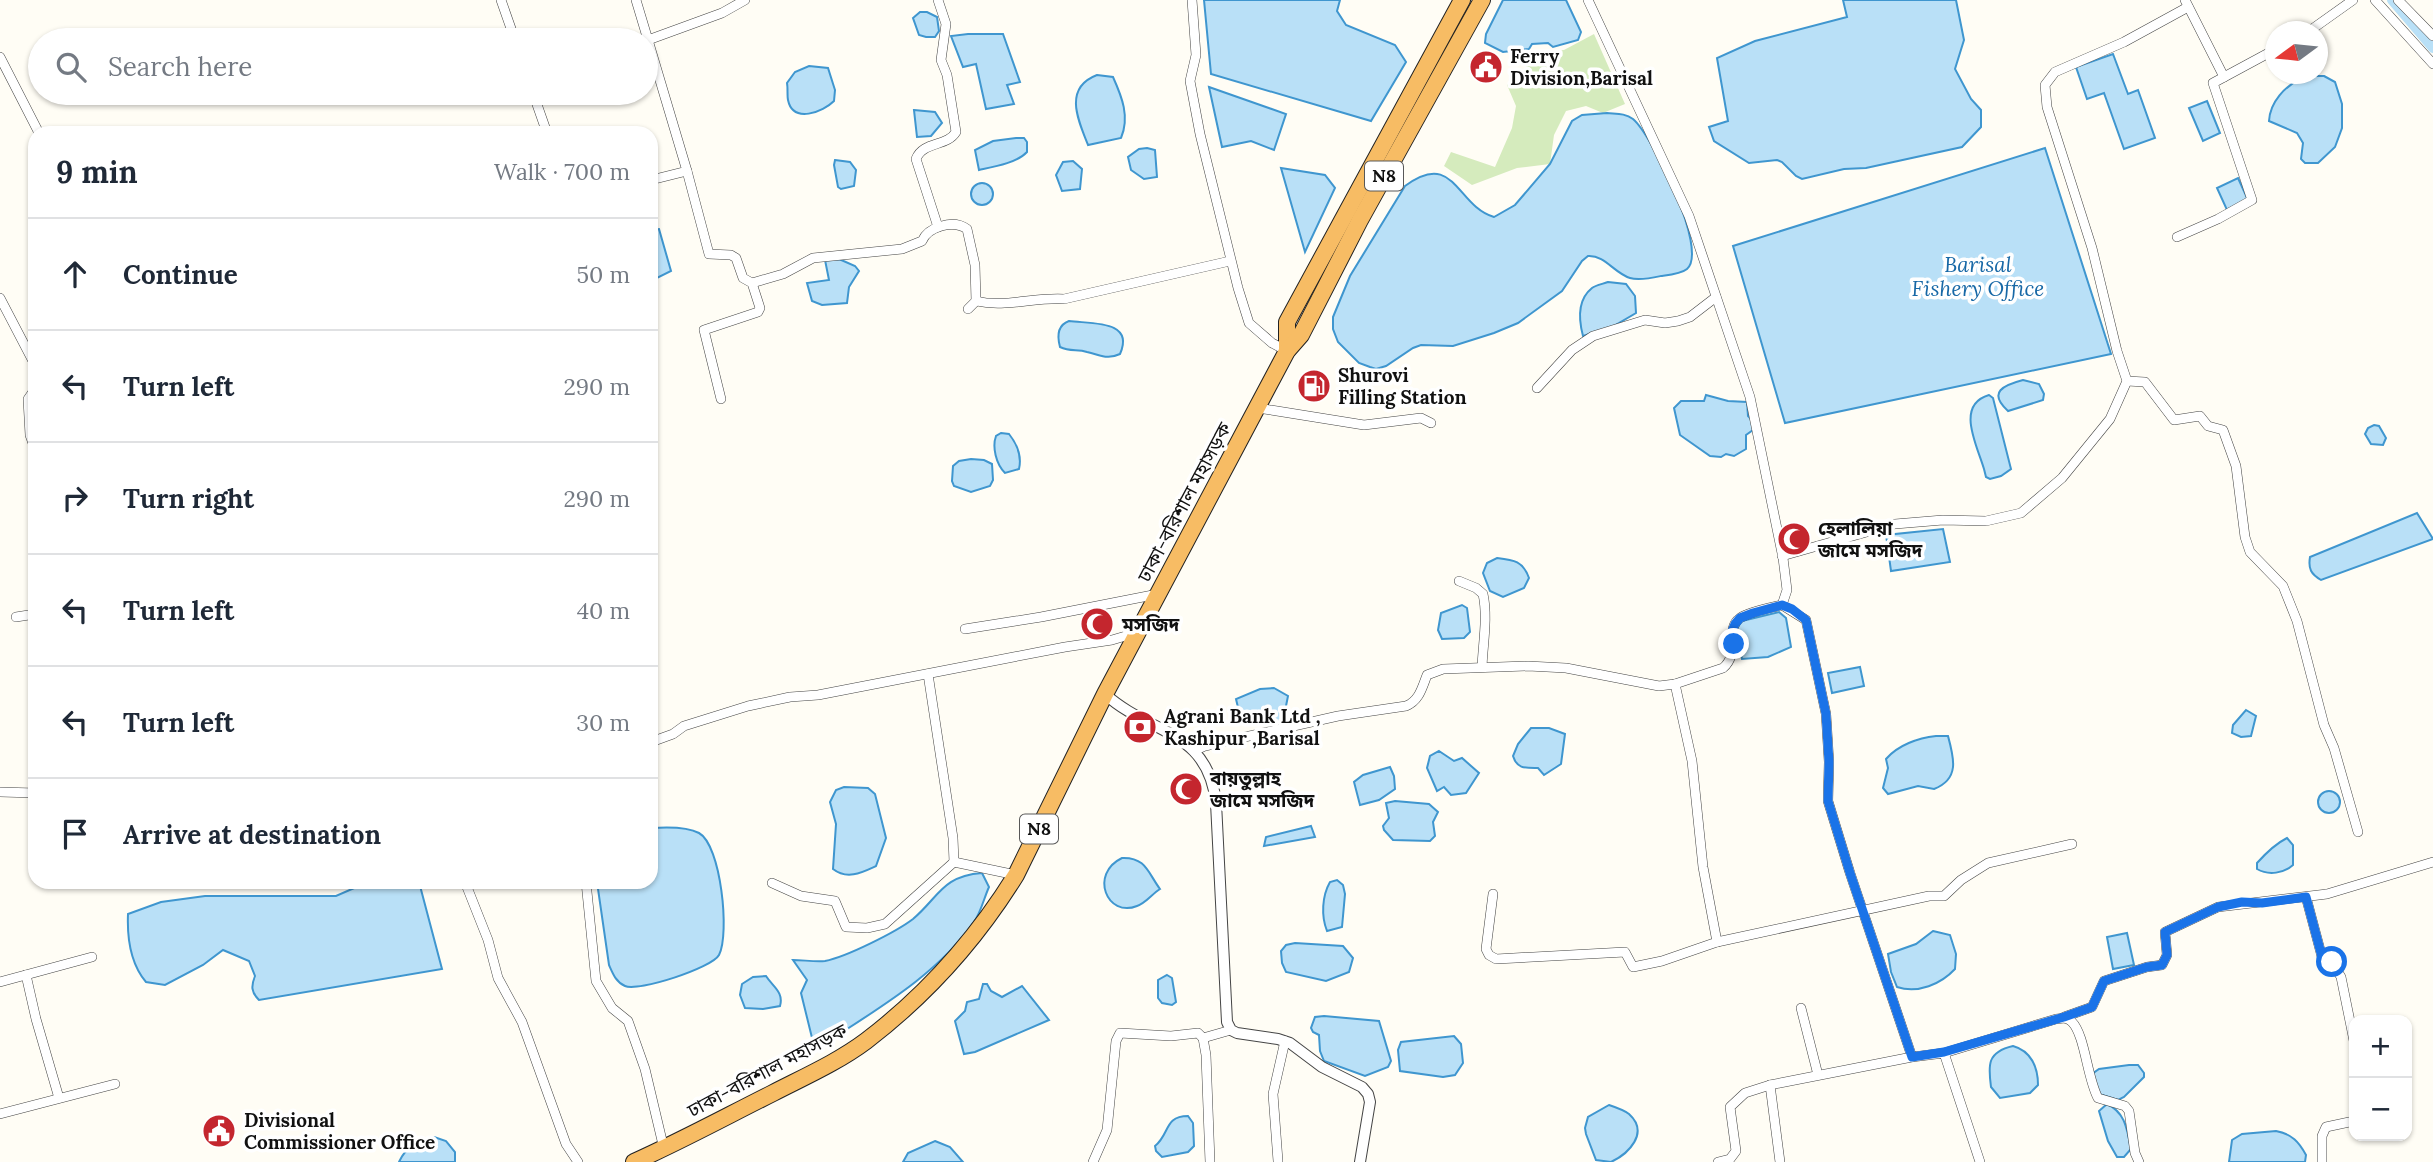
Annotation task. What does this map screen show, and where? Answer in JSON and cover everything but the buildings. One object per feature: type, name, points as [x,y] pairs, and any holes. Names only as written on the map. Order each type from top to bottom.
[{"type":"highway","name":"ঢাকা-বরিশাল মহাসড়ক","points":[[1287,351],[1287,322],[1462,0]]},
{"type":"highway","name":"ঢাকা-বরিশাল মহাসড়ক","points":[[634,1162],[830,1064],[865,1042],[917,999],[1002,898],[1016,875],[1105,694],[1287,351],[1301,335],[1360,220],[1482,0]]},
{"type":"street","points":[[501,0],[511,28]]},
{"type":"street","points":[[636,0],[644,28]]},
{"type":"street","points":[[658,37],[690,26],[745,0]]},
{"type":"street","points":[[938,0],[946,24],[942,60],[956,132],[951,138],[923,148],[916,159],[938,227]]},
{"type":"street","points":[[1192,0],[1196,55],[1190,81],[1230,261],[1249,323],[1272,343],[1287,351]]},
{"type":"street","points":[[1588,0],[1689,216],[1750,397],[1782,556],[1787,590],[1782,605]]},
{"type":"street","points":[[2323,21],[2353,0]]},
{"type":"street","points":[[2375,0],[2433,64]]},
{"type":"street","points":[[2398,0],[2433,36]]},
{"type":"street","points":[[1782,556],[1895,524],[1943,520],[1986,521],[2021,513],[2062,478],[2110,419],[2127,381],[2092,248],[2047,107],[2045,85],[2055,72],[2124,42],[2186,3],[2224,77]]},
{"type":"street","points":[[2177,237],[2252,200],[2213,83],[2265,55]]},
{"type":"street","points":[[0,57],[35,126]]},
{"type":"street","points":[[658,74],[709,255],[733,256],[743,278],[752,283],[760,308],[758,312],[704,330],[721,400]]},
{"type":"street","points":[[537,105],[545,126]]},
{"type":"street","points":[[658,178],[687,171]]},
{"type":"street","points":[[752,283],[783,274],[813,258],[902,249],[922,242],[923,237],[938,227],[956,225],[967,229],[975,265],[976,301],[968,309]]},
{"type":"street","points":[[976,301],[1003,304],[1047,298],[1064,299],[1230,261]]},
{"type":"street","points":[[1537,388],[1572,350],[1593,336],[1645,320],[1665,323],[1678,321],[1690,317],[1716,297]]},
{"type":"street","points":[[0,298],[28,352]]},
{"type":"street","points":[[2127,381],[2145,382],[2174,420],[2200,416],[2208,426],[2223,430],[2236,466],[2245,537],[2250,552],[2283,586],[2297,621],[2324,725],[2334,748],[2358,832]]},
{"type":"street","points":[[1258,408],[1364,425],[1421,418],[1430,422]]},
{"type":"street","points":[[1459,582],[1476,588],[1483,594],[1486,619],[1482,667]]},
{"type":"street","points":[[965,629],[1159,594]]},
{"type":"street","points":[[1194,751],[1205,746],[1339,716],[1406,706],[1413,703],[1427,675],[1443,669],[1528,666],[1566,668],[1659,686],[1675,684],[1723,668],[1729,663],[1732,654],[1732,631],[1740,618],[1782,605],[1792,609],[1806,620],[1826,714],[1828,801],[1912,1057]]},
{"type":"street","points":[[16,617],[28,615]]},
{"type":"street","points":[[658,740],[674,734],[684,726],[748,706],[1112,640],[1139,632]]},
{"type":"street","points":[[928,674],[953,838],[954,862]]},
{"type":"street","points":[[1675,684],[1692,761],[1703,867],[1717,942]]},
{"type":"street","points":[[1105,694],[1120,708],[1165,731],[1194,751],[1208,768],[1215,790],[1226,1011],[1231,1030]]},
{"type":"street","points":[[0,792],[28,793]]},
{"type":"street","points":[[1493,894],[1486,949],[1489,955],[1496,958],[1625,952],[1633,967],[1662,961],[1717,942],[1928,896],[1944,896],[1961,880],[1988,863],[2072,844]]},
{"type":"street","points":[[954,862],[1016,875]]},
{"type":"street","points":[[772,883],[800,896],[835,901],[846,927],[867,928],[885,924],[954,862]]},
{"type":"street","points":[[1718,1162],[1730,1158],[1736,1151],[1730,1107],[1745,1093],[1818,1075],[1944,1052],[2064,1017],[2092,1007],[2104,981],[2162,965],[2167,955],[2165,932],[2218,907],[2242,902],[2262,903],[2327,894],[2433,862]]},
{"type":"street","points":[[468,889],[488,940],[498,978],[522,1022],[566,1144],[578,1162]]},
{"type":"street","points":[[587,889],[596,981],[612,1008],[628,1021],[645,1069],[664,1149]]},
{"type":"street","points":[[2306,897],[2322,957],[2332,962],[2340,977],[2349,1018]]},
{"type":"street","points":[[0,982],[92,957]]},
{"type":"street","points":[[26,975],[59,1098]]},
{"type":"street","points":[[1801,1008],[1818,1075]]},
{"type":"street","points":[[2064,1017],[2071,1021],[2077,1030],[2091,1085],[2098,1098],[2125,1106],[2129,1111],[2135,1153],[2139,1162]]},
{"type":"street","points":[[1203,1038],[1231,1030],[1284,1041],[1322,1067],[1362,1087],[1370,1102],[1360,1162]]},
{"type":"street","points":[[1093,1162],[1107,1130],[1116,1041],[1120,1033],[1171,1036],[1198,1033],[1203,1038],[1210,1162]]},
{"type":"street","points":[[1278,1161],[1273,1094],[1284,1041]]},
{"type":"street","points":[[1944,1052],[1980,1162]]},
{"type":"street","points":[[0,1114],[116,1084]]},
{"type":"street","points":[[1770,1085],[1780,1162]]},
{"type":"street","points":[[2322,1162],[2322,1136],[2326,1127],[2349,1122]]},
{"type":"green space","points":[[1594,34],[1625,104],[1603,113],[1586,106],[1566,111],[1554,135],[1550,164],[1517,168],[1472,185],[1444,166],[1451,152],[1495,167],[1512,128],[1516,106],[1507,85],[1527,66],[1532,53],[1564,50]]},
{"type":"water","points":[[1204,0],[1340,0],[1337,11],[1346,25],[1395,45],[1406,62],[1371,121],[1211,74]]},
{"type":"water","points":[[1503,0],[1566,0],[1581,32],[1578,40],[1553,47],[1548,43],[1532,44],[1529,49],[1503,52],[1485,43],[1486,34]]},
{"type":"water","points":[[1843,0],[1956,0],[1964,40],[1955,69],[1971,99],[1981,110],[1981,127],[1962,147],[1802,179],[1782,162],[1777,160],[1749,163],[1714,141],[1709,127],[1728,121],[1717,58],[1755,41],[1847,17]]},
{"type":"water","points":[[920,12],[937,17],[939,31],[935,37],[919,35],[913,18]]},
{"type":"water","points":[[1003,34],[1020,82],[1007,85],[1014,104],[986,109],[976,64],[963,67],[951,36]]},
{"type":"water","points":[[2113,54],[2128,94],[2138,90],[2155,138],[2124,149],[2104,93],[2087,99],[2076,67]]},
{"type":"water","points":[[809,66],[828,68],[835,90],[834,101],[816,112],[802,114],[791,107],[787,83],[795,72]]},
{"type":"water","points":[[1097,75],[1113,77],[1122,100],[1124,130],[1121,138],[1088,145],[1077,115],[1077,96],[1086,81]]},
{"type":"water","points":[[2328,78],[2335,82],[2342,104],[2342,128],[2335,147],[2318,163],[2305,163],[2301,159],[2303,143],[2297,133],[2269,121],[2275,101],[2290,85],[2328,84]]},
{"type":"water","points":[[1209,87],[1286,114],[1274,150],[1251,141],[1222,147]]},
{"type":"water","points":[[2207,101],[2220,133],[2203,141],[2189,108]]},
{"type":"water","points":[[914,110],[935,112],[942,123],[931,136],[917,137]]},
{"type":"water","points":[[1607,113],[1633,119],[1642,129],[1664,168],[1685,217],[1691,240],[1692,258],[1687,269],[1671,275],[1634,279],[1624,276],[1599,258],[1588,256],[1562,291],[1518,323],[1453,346],[1421,345],[1376,369],[1359,363],[1338,342],[1333,329],[1333,317],[1350,276],[1405,186],[1422,176],[1435,174],[1445,177],[1481,211],[1494,217],[1515,205],[1550,164],[1572,121],[1582,115]]},
{"type":"water","points":[[1024,138],[1027,142],[1027,152],[1023,156],[979,170],[975,150],[993,141]]},
{"type":"water","name":"Barisal Fishery Office","points":[[2045,148],[2111,354],[1785,423],[1733,246]]},
{"type":"water","points":[[1139,149],[1155,150],[1157,177],[1144,179],[1131,170],[1128,157]]},
{"type":"water","points":[[835,160],[850,162],[856,170],[854,186],[841,189],[838,187]]},
{"type":"water","points":[[1073,161],[1082,169],[1080,189],[1062,191],[1056,175],[1063,162]]},
{"type":"water","points":[[1281,168],[1325,175],[1335,188],[1305,252]]},
{"type":"water","points":[[2238,178],[2248,200],[2227,210],[2217,188]]},
{"type":"water","points":[[982,183],[990,186],[993,194],[990,202],[982,205],[974,202],[971,194],[974,186]]},
{"type":"water","points":[[658,229],[671,271],[658,278]]},
{"type":"water","points":[[839,259],[855,266],[859,271],[849,287],[847,303],[822,305],[812,301],[807,283],[829,280],[825,260]]},
{"type":"water","points":[[1608,282],[1626,284],[1635,296],[1636,313],[1612,327],[1583,336],[1580,317],[1584,298],[1592,288]]},
{"type":"water","points":[[1069,321],[1117,329],[1122,335],[1123,343],[1120,354],[1111,357],[1060,347],[1059,331]]},
{"type":"water","points":[[2023,380],[2039,384],[2044,394],[2043,400],[2008,411],[1999,399],[2000,390]]},
{"type":"water","points":[[1706,395],[1728,401],[1747,402],[1753,430],[1746,435],[1746,449],[1734,456],[1710,456],[1680,435],[1674,408],[1681,401],[1704,401]]},
{"type":"water","points":[[1989,395],[1993,398],[2011,469],[1990,479],[1986,477],[1971,427],[1973,407]]},
{"type":"water","points":[[2379,426],[2386,438],[2383,445],[2371,444],[2365,434],[2368,428]]},
{"type":"water","points":[[1001,433],[1009,434],[1016,446],[1020,459],[1019,469],[1005,473],[999,465],[994,445],[996,436]]},
{"type":"water","points":[[971,459],[992,464],[993,480],[990,486],[971,492],[954,486],[953,466],[959,461]]},
{"type":"water","points":[[2417,513],[2433,539],[2321,580],[2311,571],[2310,557]]},
{"type":"water","points":[[1943,529],[1950,562],[1891,571],[1886,535]]},
{"type":"water","points":[[1497,558],[1513,561],[1524,568],[1529,578],[1524,588],[1503,597],[1490,591],[1483,573],[1487,563]]},
{"type":"water","points":[[1462,605],[1467,608],[1470,632],[1464,638],[1442,639],[1438,630],[1441,613]]},
{"type":"water","points":[[1779,612],[1786,618],[1791,647],[1768,657],[1742,659],[1736,630],[1742,621]]},
{"type":"water","points":[[1860,667],[1864,686],[1832,693],[1828,673]]},
{"type":"water","points":[[1274,688],[1288,696],[1283,721],[1264,724],[1241,720],[1236,699],[1260,689]]},
{"type":"water","points":[[2246,710],[2256,716],[2251,736],[2241,737],[2232,733],[2233,725]]},
{"type":"water","points":[[1531,728],[1549,728],[1565,734],[1561,764],[1544,775],[1538,768],[1519,766],[1513,756],[1518,744]]},
{"type":"water","points":[[1936,736],[1948,736],[1953,767],[1948,780],[1934,789],[1918,786],[1888,794],[1883,788],[1888,768],[1886,759],[1909,743]]},
{"type":"water","points":[[1439,751],[1454,761],[1462,758],[1479,773],[1466,793],[1451,795],[1444,787],[1437,791],[1427,768],[1430,756]]},
{"type":"water","points":[[1390,767],[1395,789],[1379,800],[1360,805],[1354,782],[1363,775]]},
{"type":"water","points":[[844,787],[868,788],[875,794],[886,838],[876,866],[849,875],[833,869],[836,824],[830,802],[836,790]]},
{"type":"water","points":[[2329,791],[2337,794],[2340,802],[2337,810],[2329,813],[2321,810],[2318,802],[2321,794]]},
{"type":"water","points":[[1395,801],[1429,804],[1438,812],[1433,822],[1435,836],[1430,841],[1393,840],[1384,830],[1383,826],[1389,818],[1386,803]]},
{"type":"water","points":[[1311,826],[1315,837],[1264,846],[1266,837]]},
{"type":"water","points":[[658,828],[688,829],[699,833],[707,841],[718,871],[724,929],[719,955],[690,972],[644,986],[625,986],[613,975],[609,965],[598,889],[658,889]]},
{"type":"water","points":[[2287,838],[2293,845],[2293,865],[2276,873],[2257,869],[2257,863]]},
{"type":"water","points":[[1122,858],[1141,863],[1160,889],[1137,906],[1117,906],[1106,892],[1106,874],[1112,865]]},
{"type":"water","points":[[982,873],[989,887],[976,918],[958,942],[900,993],[815,1050],[801,993],[807,980],[793,960],[825,961],[858,949],[913,919],[949,883],[958,878]]},
{"type":"water","points":[[1337,880],[1343,885],[1345,894],[1342,927],[1327,931],[1324,900],[1330,882]]},
{"type":"water","points":[[352,889],[421,889],[442,969],[259,1000],[253,992],[255,976],[249,961],[223,950],[203,965],[165,985],[146,982],[133,958],[128,914],[161,902],[205,896],[336,896]]},
{"type":"water","points":[[1933,931],[1950,935],[1956,954],[1955,969],[1929,986],[1913,989],[1897,987],[1888,954],[1916,944]]},
{"type":"water","points":[[2127,933],[2134,965],[2113,969],[2107,937]]},
{"type":"water","points":[[1295,943],[1343,946],[1353,958],[1349,972],[1326,981],[1286,972],[1281,951],[1286,945]]},
{"type":"water","points":[[1167,975],[1172,978],[1176,1002],[1172,1005],[1162,1003],[1158,998],[1158,980]]},
{"type":"water","points":[[766,976],[779,993],[780,1006],[745,1008],[740,995],[742,984],[753,977]]},
{"type":"water","points":[[983,984],[987,984],[991,991],[1002,997],[1022,986],[1049,1020],[975,1052],[964,1054],[955,1021],[965,1011],[967,1002],[979,999]]},
{"type":"water","points":[[1315,1017],[1379,1021],[1391,1061],[1388,1067],[1365,1076],[1324,1061],[1319,1035],[1311,1028]]},
{"type":"water","points":[[1454,1036],[1461,1044],[1463,1063],[1455,1075],[1443,1077],[1400,1071],[1398,1050],[1401,1042]]},
{"type":"water","points":[[2013,1046],[2029,1056],[2037,1072],[2038,1085],[2030,1093],[2000,1098],[1991,1087],[1991,1060],[1998,1052]]},
{"type":"water","points":[[2138,1065],[2144,1077],[2124,1097],[2118,1100],[2099,1094],[2092,1074],[2099,1069]]},
{"type":"water","points":[[2107,1104],[2122,1117],[2127,1129],[2131,1149],[2124,1157],[2117,1157],[2108,1141],[2099,1111]]},
{"type":"water","points":[[1609,1105],[1629,1114],[1637,1128],[1637,1135],[1630,1148],[1611,1162],[1596,1160],[1585,1128],[1588,1117]]},
{"type":"water","points":[[1188,1116],[1193,1123],[1194,1146],[1188,1152],[1162,1157],[1155,1146],[1171,1122]]},
{"type":"water","points":[[2276,1131],[2291,1136],[2298,1142],[2306,1155],[2305,1162],[2229,1162],[2232,1140],[2242,1134]]},
{"type":"water","points":[[434,1137],[446,1141],[455,1152],[455,1162],[399,1162],[413,1145]]},
{"type":"water","points":[[935,1141],[950,1147],[963,1162],[903,1162],[908,1153]]},
{"type":"waterway","points":[[2392,0],[2433,48]]},
{"type":"place","name":"Ferry Division,Barisal","points":[[1486,67]]},
{"type":"place","name":"Shurovi Filling Station","points":[[1314,386]]},
{"type":"place","name":"হেলালিয়া জামে মসজিদ","points":[[1794,539]]},
{"type":"place","name":"মসজিদ","points":[[1097,624]]},
{"type":"place","name":"Agrani Bank Ltd , Kashipur ,Barisal","points":[[1140,727]]},
{"type":"place","name":"বায়তুল্লাহ জামে মসজিদ","points":[[1186,789]]},
{"type":"place","name":"Divisional Commissioner Office","points":[[219,1131]]},
{"type":"route","points":[[1734,644],[1732,631],[1735,624],[1740,618],[1753,613],[1782,605],[1806,620],[1826,714],[1828,801],[1912,1057],[1944,1052],[2092,1007],[2104,981],[2162,965],[2167,955],[2165,932],[2218,907],[2242,902],[2262,903],[2306,897],[2322,957],[2332,962]]}]
